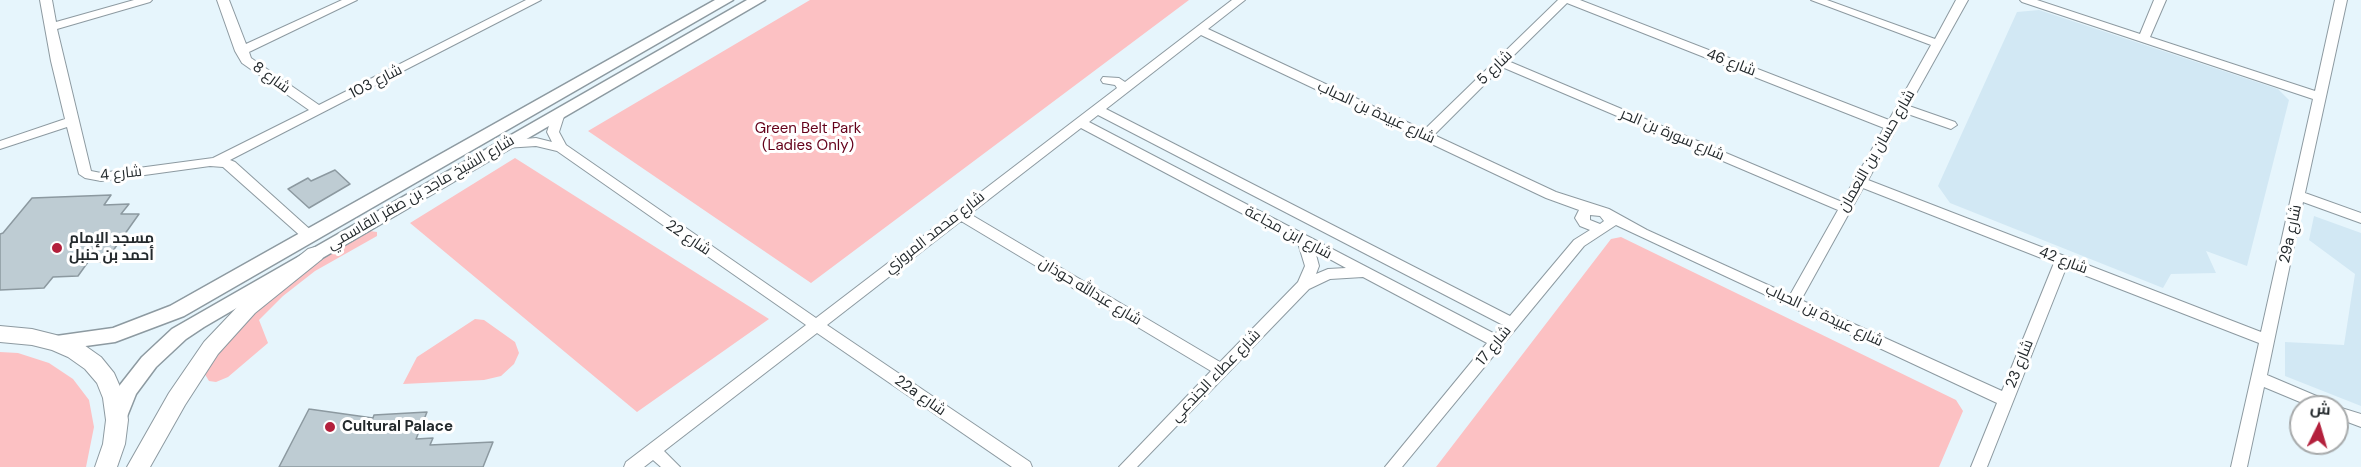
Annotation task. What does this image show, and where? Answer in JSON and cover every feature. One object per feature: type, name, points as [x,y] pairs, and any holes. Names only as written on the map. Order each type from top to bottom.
[{"type":"main road","name":"شارع الشيخ ماجد بن صقر القاسمي","points":[[117,420],[127,391],[148,362],[197,322],[312,245],[725,0]]},
{"type":"main road","points":[[685,42],[678,41],[677,35],[716,10],[725,0]]},
{"type":"main road","name":"شارع الشيخ ماجد بن صقر القاسمي","points":[[56,343],[95,340],[157,321],[312,245],[505,144],[758,0]]},
{"type":"main road","points":[[138,467],[177,399],[211,348],[312,245]]},
{"type":"main road","points":[[0,334],[32,337],[76,351],[93,363],[106,379],[114,398],[117,420],[114,444],[106,467]]},
{"type":"street","name":"شارع 4","points":[[46,0],[57,61],[83,171],[89,176],[102,177],[216,162]]},
{"type":"street","points":[[52,27],[146,0]]},
{"type":"street","name":"شارع 8","points":[[223,0],[242,51],[255,68],[319,111]]},
{"type":"street","points":[[242,51],[351,0]]},
{"type":"street","name":"شارع 103","points":[[216,162],[535,0]]},
{"type":"street","name":"شارع محمد المروزي","points":[[632,467],[1239,0]]},
{"type":"street","name":"شارع 5","points":[[1425,136],[1564,0]]},
{"type":"street","name":"شارع 46","points":[[1570,0],[1892,126]]},
{"type":"street","points":[[1817,0],[1938,44]]},
{"type":"street","name":"شارع حسان بن النعمان","points":[[1793,302],[1962,0]]},
{"type":"street","points":[[2026,0],[2320,97]]},
{"type":"street","points":[[2144,39],[2160,0]]},
{"type":"street","name":"29a شارع","points":[[2239,467],[2341,0]]},
{"type":"street","name":"شارع عبيدة بن الحباب","points":[[1200,30],[1551,195],[1586,216],[1592,228],[1605,224],[1642,233],[2006,400]]},
{"type":"street","name":"شارع سورة بن الحر","points":[[1500,62],[1844,208]]},
{"type":"street","points":[[1107,80],[1119,82],[1123,89]]},
{"type":"street","points":[[1902,108],[1951,125]]},
{"type":"street","name":"شارع ابن مجاعة","points":[[1096,109],[1513,324]]},
{"type":"street","points":[[559,113],[553,132],[561,148]]},
{"type":"street","points":[[0,145],[72,121]]},
{"type":"street","name":"شارع ابن مجاعة","points":[[1080,122],[1498,342]]},
{"type":"street","name":"شارع 22","points":[[505,144],[536,142],[561,148],[664,221],[817,324]]},
{"type":"street","points":[[216,162],[230,165],[312,245]]},
{"type":"street","name":"شارع 42","points":[[1859,182],[2266,340]]},
{"type":"street","points":[[2299,196],[2361,218]]},
{"type":"street","name":"شارع عبدالله حوذان","points":[[959,214],[1221,370]]},
{"type":"street","name":"شارع 17","points":[[1579,243],[1586,216]]},
{"type":"street","name":"شارع 17","points":[[1393,467],[1579,243],[1605,224]]},
{"type":"street","points":[[1304,285],[1312,266],[1305,242]]},
{"type":"street","name":"شارع 23","points":[[1979,467],[2062,261]]},
{"type":"street","name":"شارع عطاء الجندعي","points":[[1127,467],[1304,285],[1335,273],[1365,273]]},
{"type":"street","name":"22a شارع","points":[[817,324],[1024,467]]},
{"type":"street","points":[[2258,378],[2299,395]]},
{"type":"street","points":[[1406,467],[1409,449]]},
{"type":"street","points":[[653,451],[672,467]]},
{"type":"shaded area","points":[[2039,10],[2278,89],[2289,100],[2247,266],[2206,251],[2216,273],[2171,274],[2163,288],[1950,203],[1938,186],[2017,12]]},
{"type":"shaded area","points":[[2314,216],[2361,233],[2361,406],[2349,401],[2349,395],[2333,395],[2285,376],[2285,342],[2344,345],[2355,274],[2309,240]]},
{"type":"green space","name":"Green Belt Park (Ladies Only)","points":[[810,0],[1189,0],[811,283],[588,131]]},
{"type":"green space","points":[[515,158],[769,319],[637,412],[410,223]]},
{"type":"green space","points":[[370,231],[377,232],[377,236],[315,271],[283,296],[259,320],[268,343],[228,377],[216,382],[209,381],[203,371],[243,320],[311,264],[360,234]]},
{"type":"green space","points":[[1621,237],[1956,400],[1963,411],[1939,467],[1436,467],[1611,239]]},
{"type":"green space","points":[[475,319],[484,320],[515,342],[519,353],[514,364],[501,376],[484,380],[403,384],[417,357]]},
{"type":"green space","points":[[0,352],[18,353],[49,363],[73,379],[89,400],[94,427],[86,467],[0,467]]},
{"type":"building","points":[[335,170],[350,184],[309,208],[288,189],[308,178],[311,181]]},
{"type":"building","name":"مسجد الإمام أحمد بن حنبل","points":[[111,195],[104,205],[129,204],[121,214],[139,214],[105,262],[88,262],[78,276],[53,277],[44,288],[0,290],[0,234],[32,198]]},
{"type":"building","name":"Cultural Palace","points":[[309,409],[373,418],[374,415],[427,412],[416,439],[433,438],[430,445],[493,442],[483,467],[279,467]]},
{"type":"place","name":"مسجد الإمام أحمد بن حنبل","points":[[57,248]]},
{"type":"place","name":"Cultural Palace","points":[[330,427]]}]
